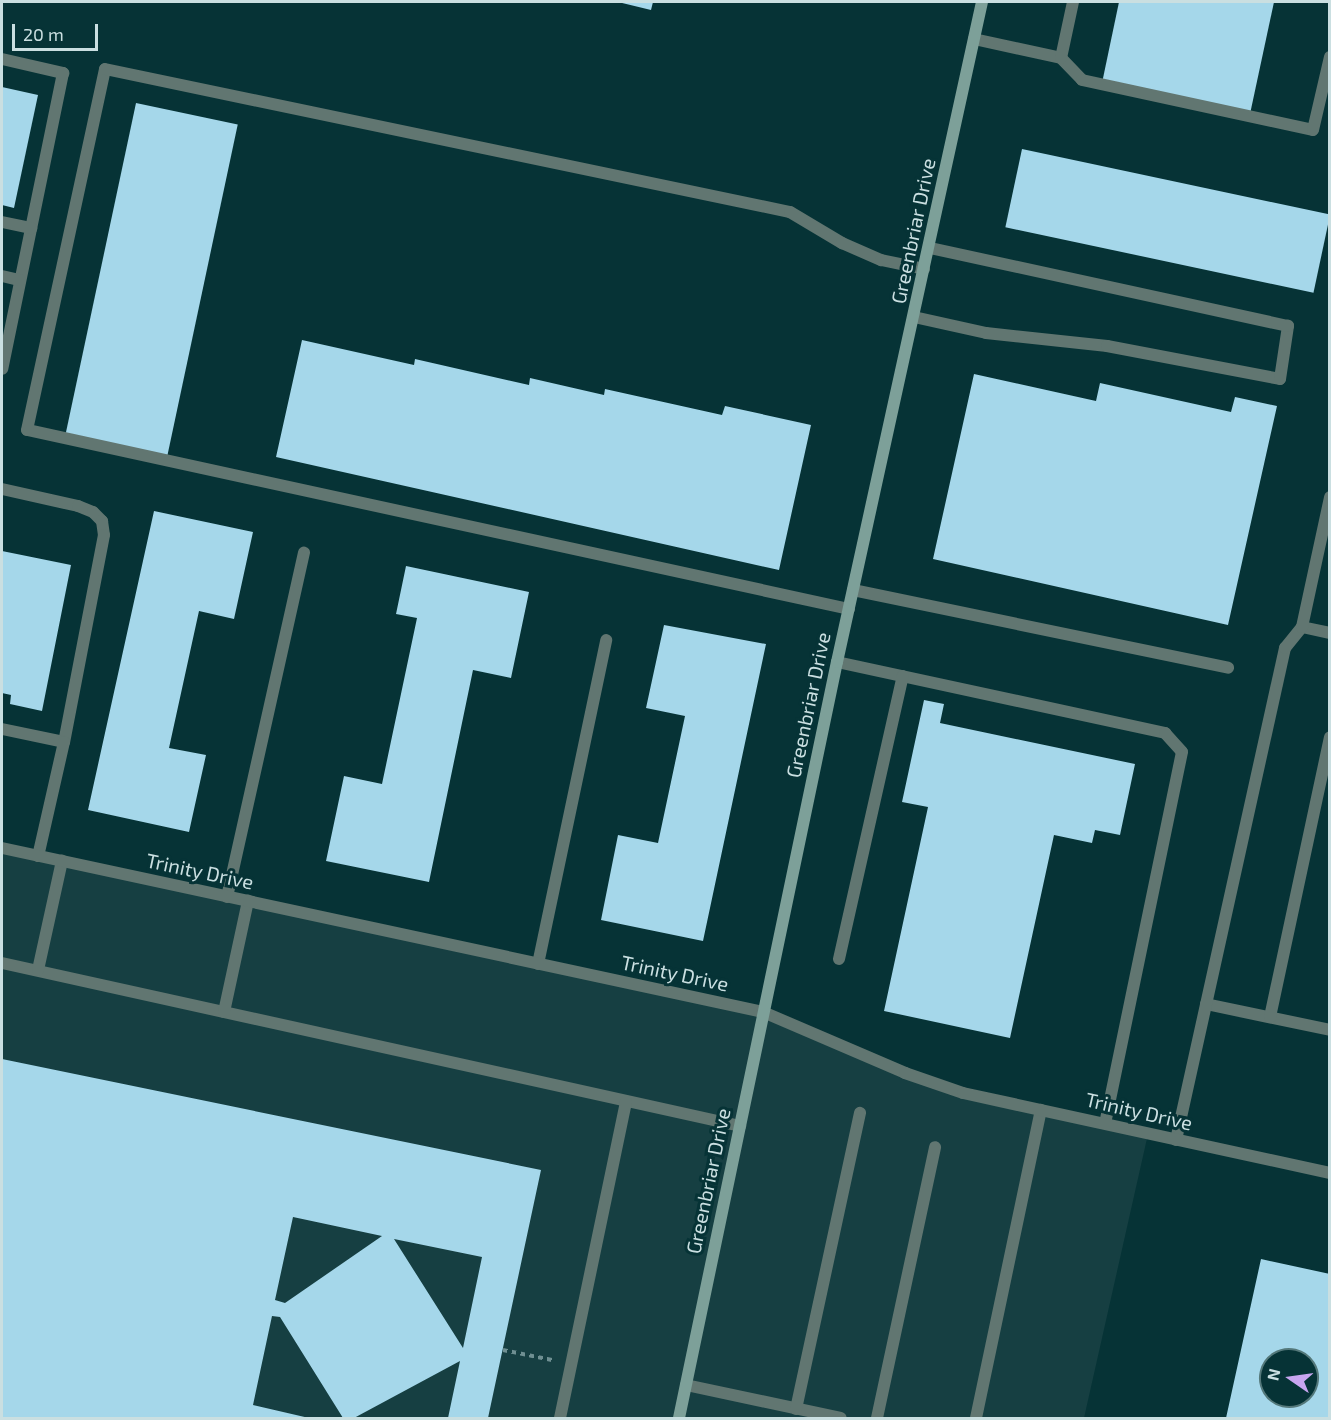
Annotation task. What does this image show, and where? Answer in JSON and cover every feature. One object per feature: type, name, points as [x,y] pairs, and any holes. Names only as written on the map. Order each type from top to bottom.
[{"type":"street","name":"Greenbriar Drive","points":[[679,1419],[837,662],[982,2]]},
{"type":"street","points":[[1061,58],[1073,2]]},
{"type":"street","points":[[974,39],[1061,58],[1082,80],[1313,130],[1329,57]]},
{"type":"street","points":[[2,59],[63,73],[2,369]]},
{"type":"street","points":[[849,609],[27,430],[105,69],[790,212],[842,243],[881,260],[924,269]]},
{"type":"street","points":[[2,222],[31,228]]},
{"type":"street","points":[[914,317],[986,333],[1107,346],[1280,379],[1288,326],[929,248]]},
{"type":"street","points":[[2,276],[20,280]]},
{"type":"street","points":[[2,489],[78,506],[93,512],[102,521],[104,535],[64,742],[38,856]]},
{"type":"street","points":[[1176,1140],[1285,648],[1302,627],[1329,497]]},
{"type":"street","points":[[226,897],[304,553]]},
{"type":"street","points":[[853,590],[1228,668]]},
{"type":"street","points":[[1302,627],[1329,633]]},
{"type":"street","points":[[537,964],[606,640]]},
{"type":"street","points":[[837,662],[1165,733],[1182,752],[1105,1123]]},
{"type":"street","points":[[839,959],[903,676]]},
{"type":"street","points":[[2,729],[64,742]]},
{"type":"street","points":[[1270,1017],[1329,737]]},
{"type":"street","name":"Trinity Drive","points":[[2,848],[763,1012],[905,1073],[963,1093],[1329,1173]]},
{"type":"street","points":[[38,970],[62,861]]},
{"type":"street","points":[[224,1012],[248,901]]},
{"type":"street","points":[[2,963],[740,1126]]},
{"type":"street","points":[[1206,1004],[1329,1030]]},
{"type":"street","points":[[560,1419],[626,1102]]},
{"type":"street","points":[[976,1419],[1041,1110]]},
{"type":"street","points":[[796,1409],[860,1113]]},
{"type":"street","points":[[877,1419],[935,1147]]},
{"type":"street","points":[[686,1385],[841,1419]]},
{"type":"street","points":[[773,1419],[776,1405]]},
{"type":"path","points":[[503,1350],[572,1364]]},
{"type":"shaded area","points":[[2,848],[763,1012],[905,1073],[1148,1134],[1084,1418],[2,1418]]},
{"type":"building","points":[[618,2],[653,2],[651,10]]},
{"type":"building","points":[[1119,2],[1274,2],[1250,114],[1102,83]]},
{"type":"building","points":[[2,87],[38,95],[14,208],[2,205]]},
{"type":"building","points":[[136,103],[238,125],[167,455],[66,434]]},
{"type":"building","points":[[1022,149],[1330,214],[1313,293],[1005,227]]},
{"type":"building","points":[[302,340],[414,365],[415,359],[529,385],[530,378],[604,395],[605,389],[722,415],[725,406],[811,425],[779,570],[276,457]]},
{"type":"building","points":[[974,374],[1096,401],[1100,383],[1231,412],[1235,397],[1277,406],[1228,625],[933,559]]},
{"type":"building","points":[[154,511],[253,532],[234,619],[199,611],[169,748],[206,755],[189,832],[88,810]]},
{"type":"building","points":[[2,551],[71,565],[42,711],[10,704],[11,695],[2,693]]},
{"type":"building","points":[[406,566],[529,592],[511,678],[473,670],[429,882],[326,861],[344,776],[382,784],[417,618],[396,614]]},
{"type":"building","points":[[664,625],[766,644],[703,941],[601,920],[618,835],[658,843],[685,716],[646,708]]},
{"type":"building","points":[[924,700],[944,704],[940,723],[1135,764],[1120,835],[1095,830],[1092,843],[1054,835],[1010,1038],[884,1011],[928,807],[902,802]]},
{"type":"building","points":[[2,1059],[541,1170],[488,1418],[448,1418],[460,1361],[354,1418],[343,1418],[280,1317],[272,1316],[253,1405],[309,1418],[2,1418]],"holes":[[[293,1217],[382,1236],[285,1303],[275,1300]],[[394,1239],[482,1257],[463,1348]]]},
{"type":"building","points":[[1261,1259],[1330,1274],[1330,1418],[1226,1418]]}]
